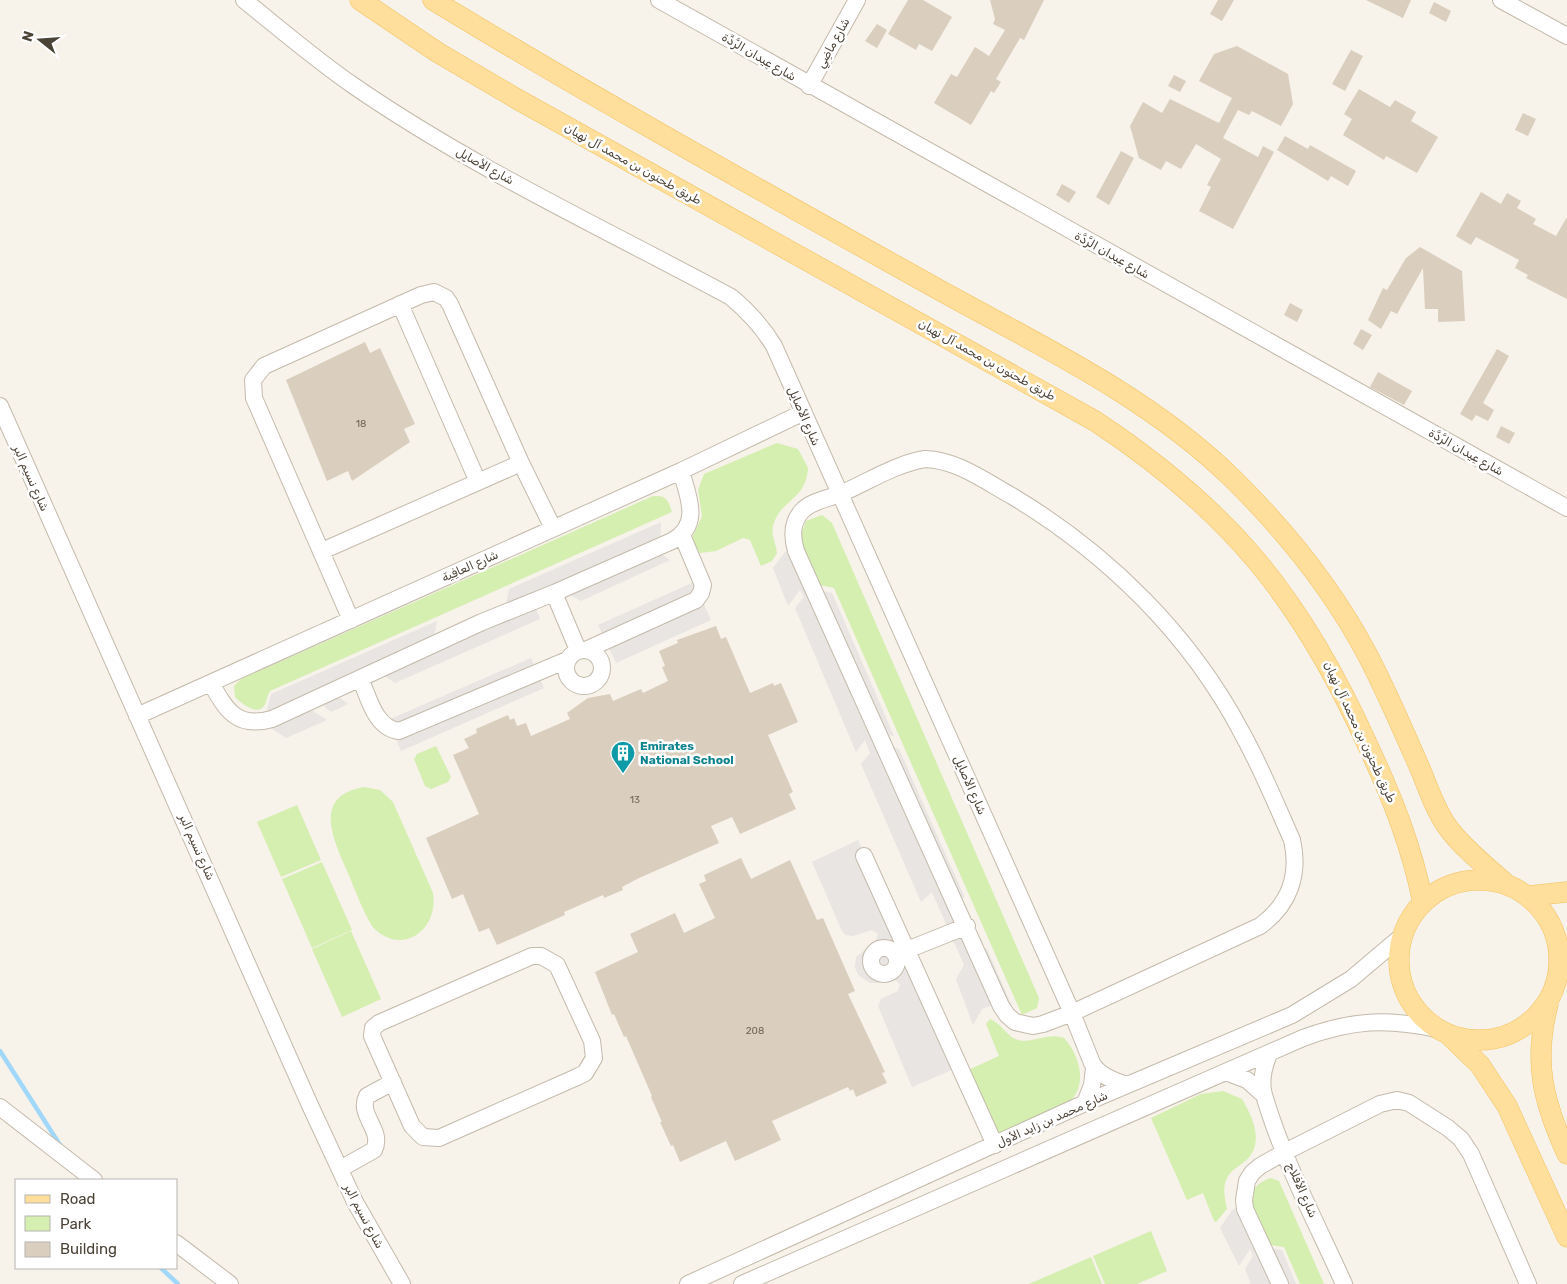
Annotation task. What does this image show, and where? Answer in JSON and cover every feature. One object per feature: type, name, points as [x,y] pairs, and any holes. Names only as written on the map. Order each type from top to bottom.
[{"type":"main road","name":"طريق طحنون بن محمد آل نهيان","points":[[360,0],[437,52],[517,99],[1095,421],[1127,442],[1184,486],[1252,552],[1293,606],[1328,663],[1346,696],[1402,822],[1412,852],[1423,903]]},
{"type":"main road","points":[[433,0],[743,180],[1110,385],[1174,428],[1229,475],[1276,522],[1319,577],[1348,620],[1367,654],[1447,827],[1463,845],[1506,884],[1529,896],[1553,926],[1563,961],[1549,1002],[1540,1049],[1541,1073],[1544,1096],[1551,1119],[1567,1154]]},
{"type":"main road","points":[[1506,884],[1480,879],[1456,883],[1444,888],[1423,903],[1414,912],[1403,935],[1399,962],[1404,988],[1417,1011],[1480,1066],[1507,1106],[1567,1237]]},
{"type":"main road","points":[[1529,896],[1567,892]]},
{"type":"main road","points":[[1443,1032],[1477,1041],[1505,1037],[1530,1023],[1549,1002]]},
{"type":"street","name":"شارع الأصايِل","points":[[244,0],[353,86],[430,135],[507,179],[731,297],[748,311],[762,327],[774,346],[802,413],[1072,1013],[1094,1068]]},
{"type":"street","name":"شارع عِيدان الرَّدَّة","points":[[658,0],[1567,508]]},
{"type":"street","name":"شارع ماضِي","points":[[809,86],[857,0]]},
{"type":"street","points":[[1502,0],[1567,36]]},
{"type":"street","points":[[351,620],[254,398],[252,380],[264,366],[400,304],[428,292],[434,292],[446,298],[521,463],[553,528]]},
{"type":"street","points":[[400,304],[478,482]]},
{"type":"street","name":"شارع نسيم البر","points":[[0,406],[340,1169],[359,1209],[402,1284]]},
{"type":"street","name":"شارع العافِية","points":[[137,716],[681,471],[802,413]]},
{"type":"street","points":[[936,460],[955,465],[996,487],[1060,527],[1118,574],[1186,647],[1224,702],[1268,786],[1295,852],[1294,878],[1287,896],[1278,911],[1260,926],[1072,1013],[1033,1026],[1015,1022],[1007,1016],[796,551],[793,530],[802,511],[810,504],[839,494],[905,464],[936,460]]},
{"type":"street","points":[[322,551],[521,463]]},
{"type":"street","points":[[211,683],[229,712],[244,720],[261,722],[482,622],[554,593],[682,534],[687,527],[692,510],[681,471]]},
{"type":"street","points":[[360,678],[379,720],[391,730],[399,731],[578,653],[696,600],[701,593],[702,585],[682,534]]},
{"type":"street","points":[[554,593],[578,653]]},
{"type":"street","points":[[864,856],[900,953],[995,1145]]},
{"type":"street","points":[[900,953],[967,926]]},
{"type":"street","name":"شارع محمد بن زايد الأول","points":[[688,1284],[1127,1085],[1292,1015],[1351,979],[1403,935]]},
{"type":"street","points":[[532,956],[541,956],[557,966],[595,1050],[594,1058],[585,1073],[439,1138],[431,1139],[417,1132],[393,1082],[372,1036],[376,1025],[532,956]]},
{"type":"street","points":[[742,1284],[1226,1072],[1331,1028],[1356,1022],[1383,1021],[1410,1023],[1443,1032]]},
{"type":"street","name":"شارع الأفلاج","points":[[1269,1054],[1263,1074],[1264,1095],[1285,1152],[1344,1284]]},
{"type":"street","points":[[1085,1104],[1092,1085],[1094,1068],[1109,1078],[1127,1085]]},
{"type":"street","name":"شارع الأفلاج","points":[[1226,1072],[1248,1080],[1264,1095]]},
{"type":"street","points":[[340,1169],[374,1150],[377,1139],[365,1109],[365,1100],[367,1096],[393,1082]]},
{"type":"street","points":[[1280,1284],[1245,1209],[1244,1200],[1247,1181],[1252,1173],[1285,1152],[1386,1102],[1397,1100],[1409,1103],[1448,1128],[1466,1146],[1528,1284]]},
{"type":"street","points":[[0,1107],[93,1179]]},
{"type":"street","points":[[178,1245],[230,1284]]},
{"type":"green space","points":[[777,443],[798,449],[808,468],[803,487],[776,517],[773,526],[773,537],[777,553],[772,561],[761,566],[750,540],[743,538],[716,551],[700,553],[693,543],[693,536],[702,516],[698,490],[704,474]]},
{"type":"green space","points":[[653,496],[664,497],[672,512],[270,691],[261,709],[249,708],[235,697],[234,686],[241,679]]},
{"type":"green space","points":[[822,515],[832,523],[1039,998],[1037,1008],[1022,1015],[834,588],[820,585],[800,538],[806,521]]},
{"type":"green space","points":[[436,746],[451,777],[448,782],[431,789],[425,786],[414,759],[417,754]]},
{"type":"green space","points":[[364,787],[380,790],[393,802],[433,893],[433,907],[430,919],[415,936],[405,939],[394,939],[383,935],[372,926],[337,847],[331,821],[332,810],[337,800],[348,792]]},
{"type":"green space","points":[[297,805],[321,860],[281,877],[257,822]]},
{"type":"green space","points":[[322,862],[352,930],[312,948],[282,879]]},
{"type":"green space","points":[[351,931],[381,999],[342,1017],[312,949]]},
{"type":"green space","points":[[990,1019],[1018,1040],[1029,1041],[1051,1036],[1064,1038],[1074,1053],[1080,1070],[1078,1088],[1069,1102],[1001,1133],[997,1131],[968,1070],[999,1056],[986,1024]]},
{"type":"green space","points":[[1223,1091],[1242,1099],[1253,1123],[1256,1140],[1250,1155],[1229,1175],[1225,1182],[1224,1190],[1227,1209],[1216,1222],[1203,1193],[1187,1200],[1151,1118],[1201,1094]]},
{"type":"green space","points":[[1271,1178],[1279,1181],[1324,1284],[1300,1284],[1284,1247],[1270,1245],[1260,1226],[1253,1207],[1252,1198],[1254,1190],[1260,1183]]},
{"type":"green space","points":[[1151,1231],[1167,1271],[1137,1284],[1105,1284],[1093,1256]]},
{"type":"green space","points":[[1091,1257],[1102,1284],[1029,1284]]},
{"type":"shaded area","points":[[661,522],[660,553],[670,560],[581,601],[565,592],[535,606],[540,619],[395,683],[382,674],[336,695],[348,704],[331,712],[320,703],[310,709],[327,720],[286,738],[268,726],[267,709],[271,694],[437,621],[434,636],[506,605],[509,589]]},
{"type":"shaded area","points":[[796,544],[815,590],[832,593],[894,736],[879,733],[885,745],[899,749],[965,898],[951,895],[972,946],[987,949],[1012,1006],[996,1004],[982,1009],[973,1025],[956,979],[964,965],[932,892],[921,902],[861,764],[870,753],[865,740],[856,752],[795,608],[804,597],[800,590],[788,606],[773,568],[785,552]]},
{"type":"shaded area","points":[[694,582],[711,620],[616,663],[598,625]]},
{"type":"shaded area","points":[[531,658],[544,688],[401,751],[388,720]]},
{"type":"shaded area","points":[[858,840],[959,1067],[912,1087],[878,1006],[881,999],[898,991],[900,984],[892,978],[878,983],[870,983],[858,975],[855,967],[856,957],[875,942],[878,934],[872,930],[853,936],[846,935],[842,931],[812,862]]},
{"type":"shaded area","points":[[1245,1203],[1267,1248],[1282,1250],[1296,1284],[1251,1284],[1245,1269],[1253,1256],[1250,1249],[1239,1266],[1220,1228],[1232,1210]]},
{"type":"building","points":[[908,0],[923,0],[952,17],[932,51],[919,44],[916,50],[888,34]]},
{"type":"building","points":[[990,0],[1044,0],[1024,40],[1020,38],[996,79],[1001,82],[994,93],[991,91],[971,125],[934,103],[951,74],[957,77],[975,47],[989,56],[1005,30],[993,24],[995,19]]},
{"type":"building","points":[[1218,0],[1234,0],[1222,21],[1210,14]]},
{"type":"building","points":[[1366,0],[1411,0],[1403,18]]},
{"type":"building","points":[[1434,2],[1451,11],[1446,22],[1429,13]]},
{"type":"building","points":[[877,24],[887,30],[877,48],[865,41]]},
{"type":"building","points":[[1237,46],[1288,74],[1293,104],[1281,126],[1252,111],[1249,115],[1238,110],[1223,138],[1258,157],[1263,146],[1274,152],[1233,229],[1199,211],[1211,187],[1207,185],[1221,159],[1196,144],[1181,169],[1166,161],[1161,170],[1139,158],[1130,126],[1143,102],[1162,113],[1170,99],[1219,123],[1232,98],[1199,81],[1214,54]]},
{"type":"building","points":[[1351,50],[1363,56],[1345,91],[1332,84]]},
{"type":"building","points":[[1174,75],[1186,81],[1180,92],[1168,86]]},
{"type":"building","points":[[1359,89],[1390,107],[1395,100],[1416,112],[1411,121],[1438,137],[1417,173],[1386,156],[1384,160],[1343,135],[1352,119],[1344,114]]},
{"type":"building","points":[[1523,113],[1536,119],[1528,136],[1515,130]]},
{"type":"building","points":[[1285,136],[1308,149],[1310,145],[1356,171],[1348,186],[1331,176],[1328,181],[1277,150]]},
{"type":"building","points":[[1121,151],[1134,158],[1109,205],[1096,197]]},
{"type":"building","points":[[1062,184],[1076,192],[1069,203],[1056,195]]},
{"type":"building","points":[[1481,192],[1501,204],[1507,193],[1521,201],[1517,208],[1536,219],[1533,224],[1556,236],[1567,217],[1567,299],[1526,278],[1528,275],[1515,268],[1519,260],[1476,237],[1471,245],[1456,236]]},
{"type":"building","points":[[1420,247],[1462,271],[1465,321],[1438,322],[1438,309],[1425,309],[1423,268],[1397,314],[1391,311],[1381,329],[1368,320],[1383,288],[1387,290],[1406,258]]},
{"type":"building","points":[[1290,303],[1303,310],[1297,322],[1284,315]]},
{"type":"building","points":[[1361,329],[1372,335],[1363,350],[1353,344]]},
{"type":"building","points":[[365,342],[370,353],[380,348],[415,424],[404,429],[410,442],[352,481],[348,471],[327,481],[286,380]]},
{"type":"building","points":[[1497,349],[1509,356],[1483,403],[1494,410],[1488,421],[1476,415],[1472,421],[1460,414]]},
{"type":"building","points":[[1378,372],[1412,391],[1404,405],[1370,387]]},
{"type":"building","points":[[1501,426],[1515,433],[1509,444],[1496,437]]},
{"type":"building","name":"Emirates National School","points":[[716,626],[721,639],[726,637],[750,693],[773,683],[774,686],[781,683],[798,722],[768,735],[793,792],[789,794],[796,809],[740,834],[732,817],[711,826],[719,843],[639,878],[622,887],[623,890],[604,898],[603,895],[564,912],[565,915],[497,945],[489,928],[479,932],[463,894],[452,899],[426,838],[479,814],[453,755],[469,748],[464,739],[477,733],[476,729],[508,715],[510,720],[514,718],[517,726],[526,723],[531,736],[570,719],[567,713],[588,698],[610,694],[613,701],[641,689],[643,693],[668,681],[662,667],[665,666],[659,651],[678,643],[677,640]]},
{"type":"building","points":[[741,858],[751,879],[790,860],[817,920],[823,918],[855,991],[848,994],[885,1072],[882,1073],[887,1083],[856,1097],[853,1089],[850,1091],[848,1087],[772,1121],[781,1140],[735,1161],[726,1141],[680,1162],[660,1122],[662,1122],[652,1096],[626,1036],[624,1037],[614,1014],[612,1015],[595,972],[638,952],[630,934],[675,913],[684,933],[715,918],[699,884],[706,881],[704,875]]},
{"type":"waterway","points":[[0,1051],[60,1145]]},
{"type":"waterway","points":[[162,1269],[178,1284]]},
{"type":"place","name":"Emirates National School","points":[[623,774]]}]
